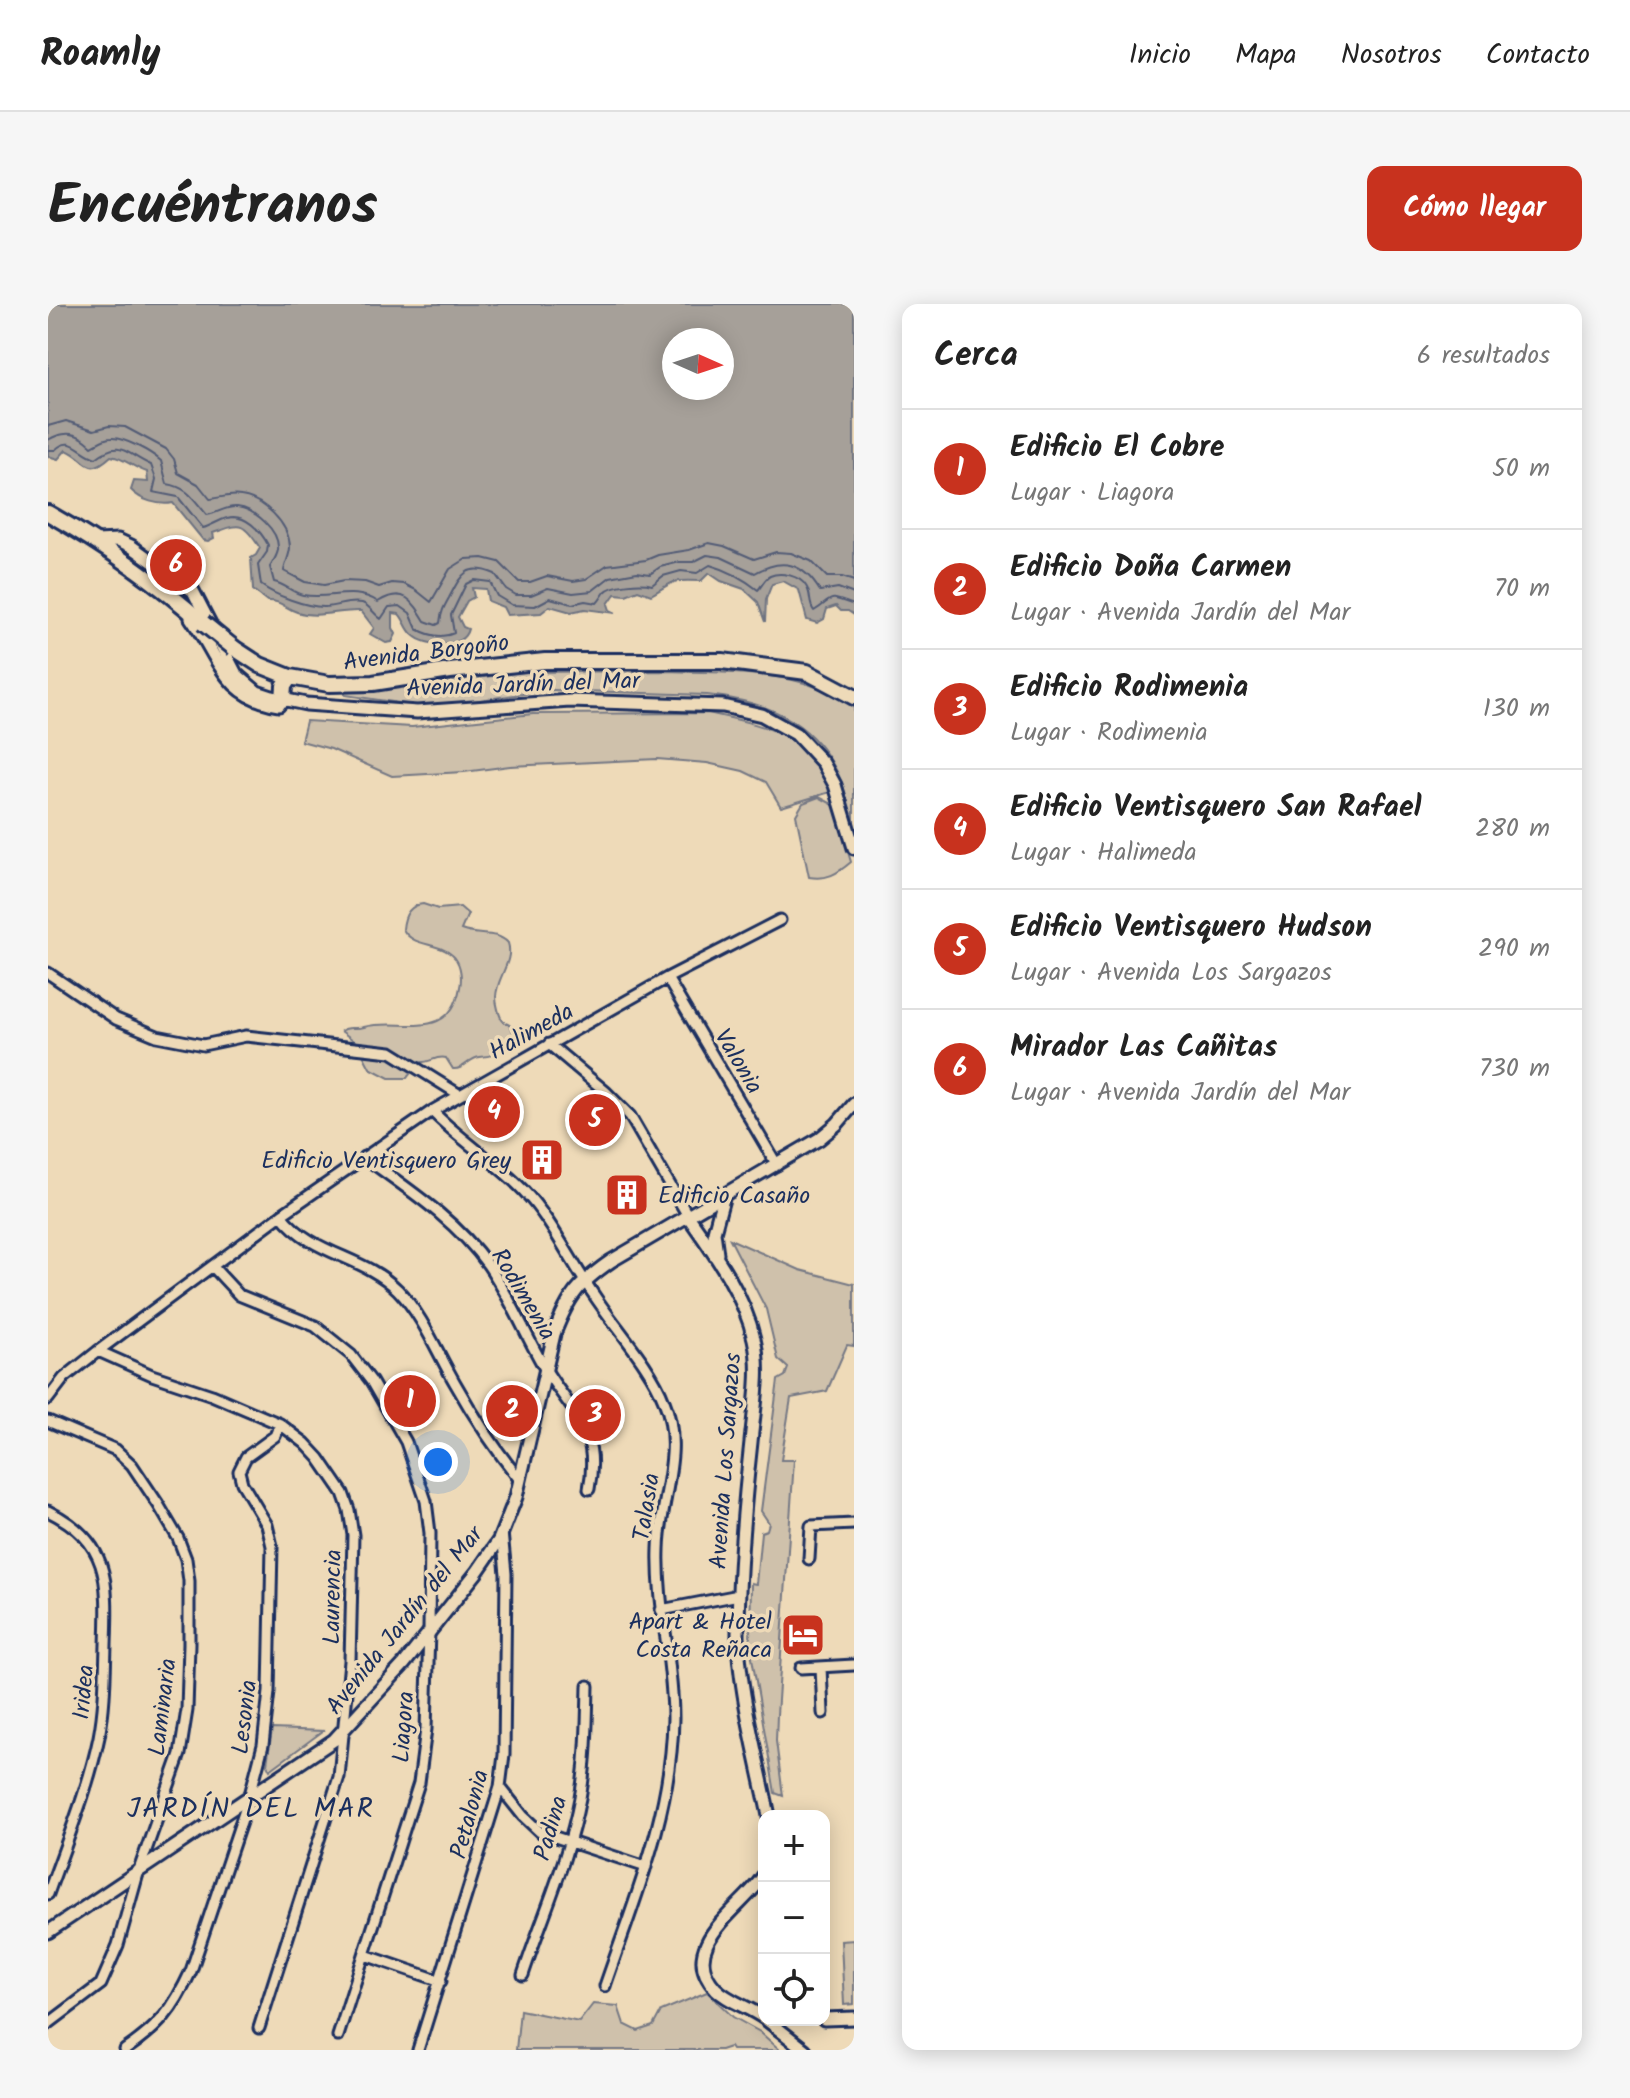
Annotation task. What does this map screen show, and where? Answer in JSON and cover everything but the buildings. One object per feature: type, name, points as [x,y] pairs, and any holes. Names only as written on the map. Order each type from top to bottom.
[{"type":"main road","name":"Avenida Borgoño","points":[[48,513],[97,541],[260,665],[314,683],[358,685],[481,667],[578,660],[722,661],[807,672],[854,697]]},
{"type":"main road","points":[[807,672],[854,687]]},
{"type":"main road","points":[[283,700],[284,686],[290,677]]},
{"type":"street","name":"Avenida Jardín del Mar","points":[[97,541],[118,540],[131,546],[193,591],[236,674],[257,692],[306,704]]},
{"type":"street","name":"Avenida Jardín del Mar","points":[[182,604],[221,671],[241,691],[275,705],[433,712],[584,701],[699,705],[749,711],[785,727],[815,752],[835,785],[854,848]]},
{"type":"street","name":"Halimeda","points":[[48,1399],[64,1378],[98,1351],[281,1215],[432,1111],[667,978],[780,920]]},
{"type":"street","points":[[48,973],[116,1019],[157,1036],[203,1045],[246,1036],[391,1052],[460,1095]]},
{"type":"street","name":"Valonia","points":[[667,978],[777,1165]]},
{"type":"street","name":"Avenida Los Sargazos","points":[[549,1044],[630,1116],[688,1216],[718,1259],[747,1317],[757,1354],[739,1595],[739,1659],[768,1810]]},
{"type":"street","name":"Avenida Jardín del Mar","points":[[48,1932],[345,1730],[491,1555],[520,1480],[559,1322],[584,1280],[828,1132],[854,1104]]},
{"type":"street","name":"Talasia","points":[[432,1111],[524,1190],[539,1207],[584,1280],[660,1390],[671,1422],[673,1459],[659,1539],[661,1610],[671,1674],[672,1737],[662,1809],[646,1867],[605,1986]]},
{"type":"street","name":"Rodimenia","points":[[364,1157],[431,1207],[475,1249],[508,1298],[546,1370],[577,1412],[585,1429],[591,1457],[589,1489]]},
{"type":"street","name":"Avenida Los Sargazos","points":[[718,1259],[714,1232],[724,1195]]},
{"type":"street","points":[[281,1215],[304,1238],[367,1268],[400,1292],[433,1342],[455,1384],[520,1480]]},
{"type":"street","name":"Liagora","points":[[213,1267],[232,1289],[247,1300],[290,1314],[327,1333],[351,1355],[371,1381],[406,1442],[426,1501],[430,1533],[429,1631],[426,1729],[419,1783],[338,2036]]},
{"type":"street","name":"Laurencia","points":[[98,1351],[280,1424],[305,1443],[324,1465],[343,1493],[351,1518],[350,1661],[339,1777],[259,2028]]},
{"type":"street","name":"Laminaria","points":[[48,1421],[107,1445],[132,1465],[178,1538],[188,1570],[187,1710],[180,1754],[139,1870],[118,1945],[101,1984],[48,2024]]},
{"type":"street","name":"Lesonia","points":[[125,2050],[160,2024],[178,2000],[191,1971],[250,1795],[266,1721],[272,1556],[267,1525],[242,1483],[239,1471],[243,1459],[272,1438],[280,1424]]},
{"type":"street","name":"Iridea","points":[[48,1511],[70,1522],[91,1545],[104,1572],[108,1613],[104,1702],[99,1735],[48,1894]]},
{"type":"street","points":[[809,1559],[811,1526],[854,1524]]},
{"type":"street","name":"Petalonia","points":[[418,2050],[500,1787],[504,1755],[506,1574],[502,1532]]},
{"type":"street","points":[[661,1610],[739,1595]]},
{"type":"street","points":[[801,1668],[854,1665]]},
{"type":"street","points":[[821,1667],[823,1713]]},
{"type":"street","name":"Padina","points":[[523,1975],[568,1843],[583,1780],[588,1686]]},
{"type":"street","points":[[500,1787],[540,1832],[646,1867]]},
{"type":"street","points":[[758,2013],[717,1989],[706,1972],[704,1958],[712,1932],[759,1882]]},
{"type":"street","points":[[365,1955],[441,1981]]},
{"type":"street","points":[[830,2019],[854,2018]]},
{"type":"street","points":[[775,2026],[805,2050]]},
{"type":"shaded area","points":[[523,672],[741,673],[789,679],[812,685],[854,708],[854,831],[842,784],[825,752],[798,725],[782,715],[747,702],[707,695],[552,690],[451,704],[413,705],[345,695],[345,691],[396,688]]},
{"type":"shaded area","points":[[708,713],[782,734],[811,756],[830,792],[781,807],[766,782],[743,771],[707,763],[657,759],[510,766],[392,776],[331,749],[301,741],[306,721],[412,727],[533,714]]},
{"type":"shaded area","points":[[819,797],[834,805],[851,862],[832,875],[815,878],[809,877],[796,815],[803,803]]},
{"type":"shaded area","points":[[423,904],[438,909],[460,907],[468,914],[461,930],[498,936],[508,943],[509,957],[496,997],[502,1019],[512,1029],[512,1042],[504,1050],[476,1058],[457,1069],[453,1069],[446,1058],[439,1058],[419,1062],[407,1078],[389,1078],[370,1068],[357,1043],[341,1031],[378,1025],[422,1025],[446,1016],[454,1005],[461,980],[455,958],[442,949],[413,939],[403,929],[408,912]]},
{"type":"shaded area","points":[[730,1239],[800,1270],[854,1284],[854,1346],[847,1345],[827,1391],[791,1398],[781,1460],[794,1460],[776,1741],[783,1796],[775,1793],[750,1646],[751,1583],[756,1584],[761,1532],[767,1530],[769,1523],[761,1511],[778,1380],[785,1376],[788,1368],[778,1359],[766,1309]]},
{"type":"shaded area","points":[[272,1729],[323,1731],[270,1770],[267,1764]]},
{"type":"shaded area","points":[[854,1940],[854,2004],[844,2005],[841,1941]]},
{"type":"shaded area","points":[[707,1992],[733,2017],[760,2032],[780,2050],[732,2050],[730,2047],[721,2050],[516,2050],[520,2010],[579,2022],[593,2004],[618,2006],[624,2024],[638,2031],[653,2026],[661,2011]]},
{"type":"water","points":[[48,304],[854,304],[854,615],[836,606],[827,609],[824,619],[817,623],[807,620],[799,590],[783,581],[772,584],[766,599],[765,622],[758,602],[744,589],[709,573],[701,581],[674,582],[651,595],[638,590],[626,595],[615,594],[608,604],[610,610],[616,613],[585,609],[571,612],[550,606],[541,613],[507,615],[503,607],[488,601],[486,589],[472,588],[474,597],[467,601],[458,617],[463,627],[468,629],[459,640],[444,644],[426,642],[411,633],[399,614],[393,613],[396,634],[392,642],[386,643],[370,634],[374,628],[361,611],[305,614],[267,601],[253,590],[251,558],[260,548],[249,533],[235,526],[213,533],[214,538],[208,541],[203,540],[173,503],[150,501],[131,490],[134,481],[148,482],[147,472],[111,456],[97,466],[87,465],[66,450],[58,459],[48,456]]},
{"type":"place","name":"Mirador Las Cañitas","points":[[176,565]]},
{"type":"place","name":"Edificio Ventisquero San Rafael","points":[[494,1112]]},
{"type":"place","name":"Edificio Ventisquero Hudson","points":[[595,1120]]},
{"type":"place","name":"Edificio Ventisquero Grey","points":[[542,1160]]},
{"type":"place","name":"Edificio Casaño","points":[[627,1195]]},
{"type":"place","name":"Edificio El Cobre","points":[[410,1401]]},
{"type":"place","name":"Edificio Doña Carmen","points":[[512,1411]]},
{"type":"place","name":"Edificio Rodimenia","points":[[595,1415]]},
{"type":"place","name":"Apart & Hotel Costa Reñaca","points":[[803,1635]]},
{"type":"district","name":"JARDÍN DEL MAR","points":[[251,1807]]}]
